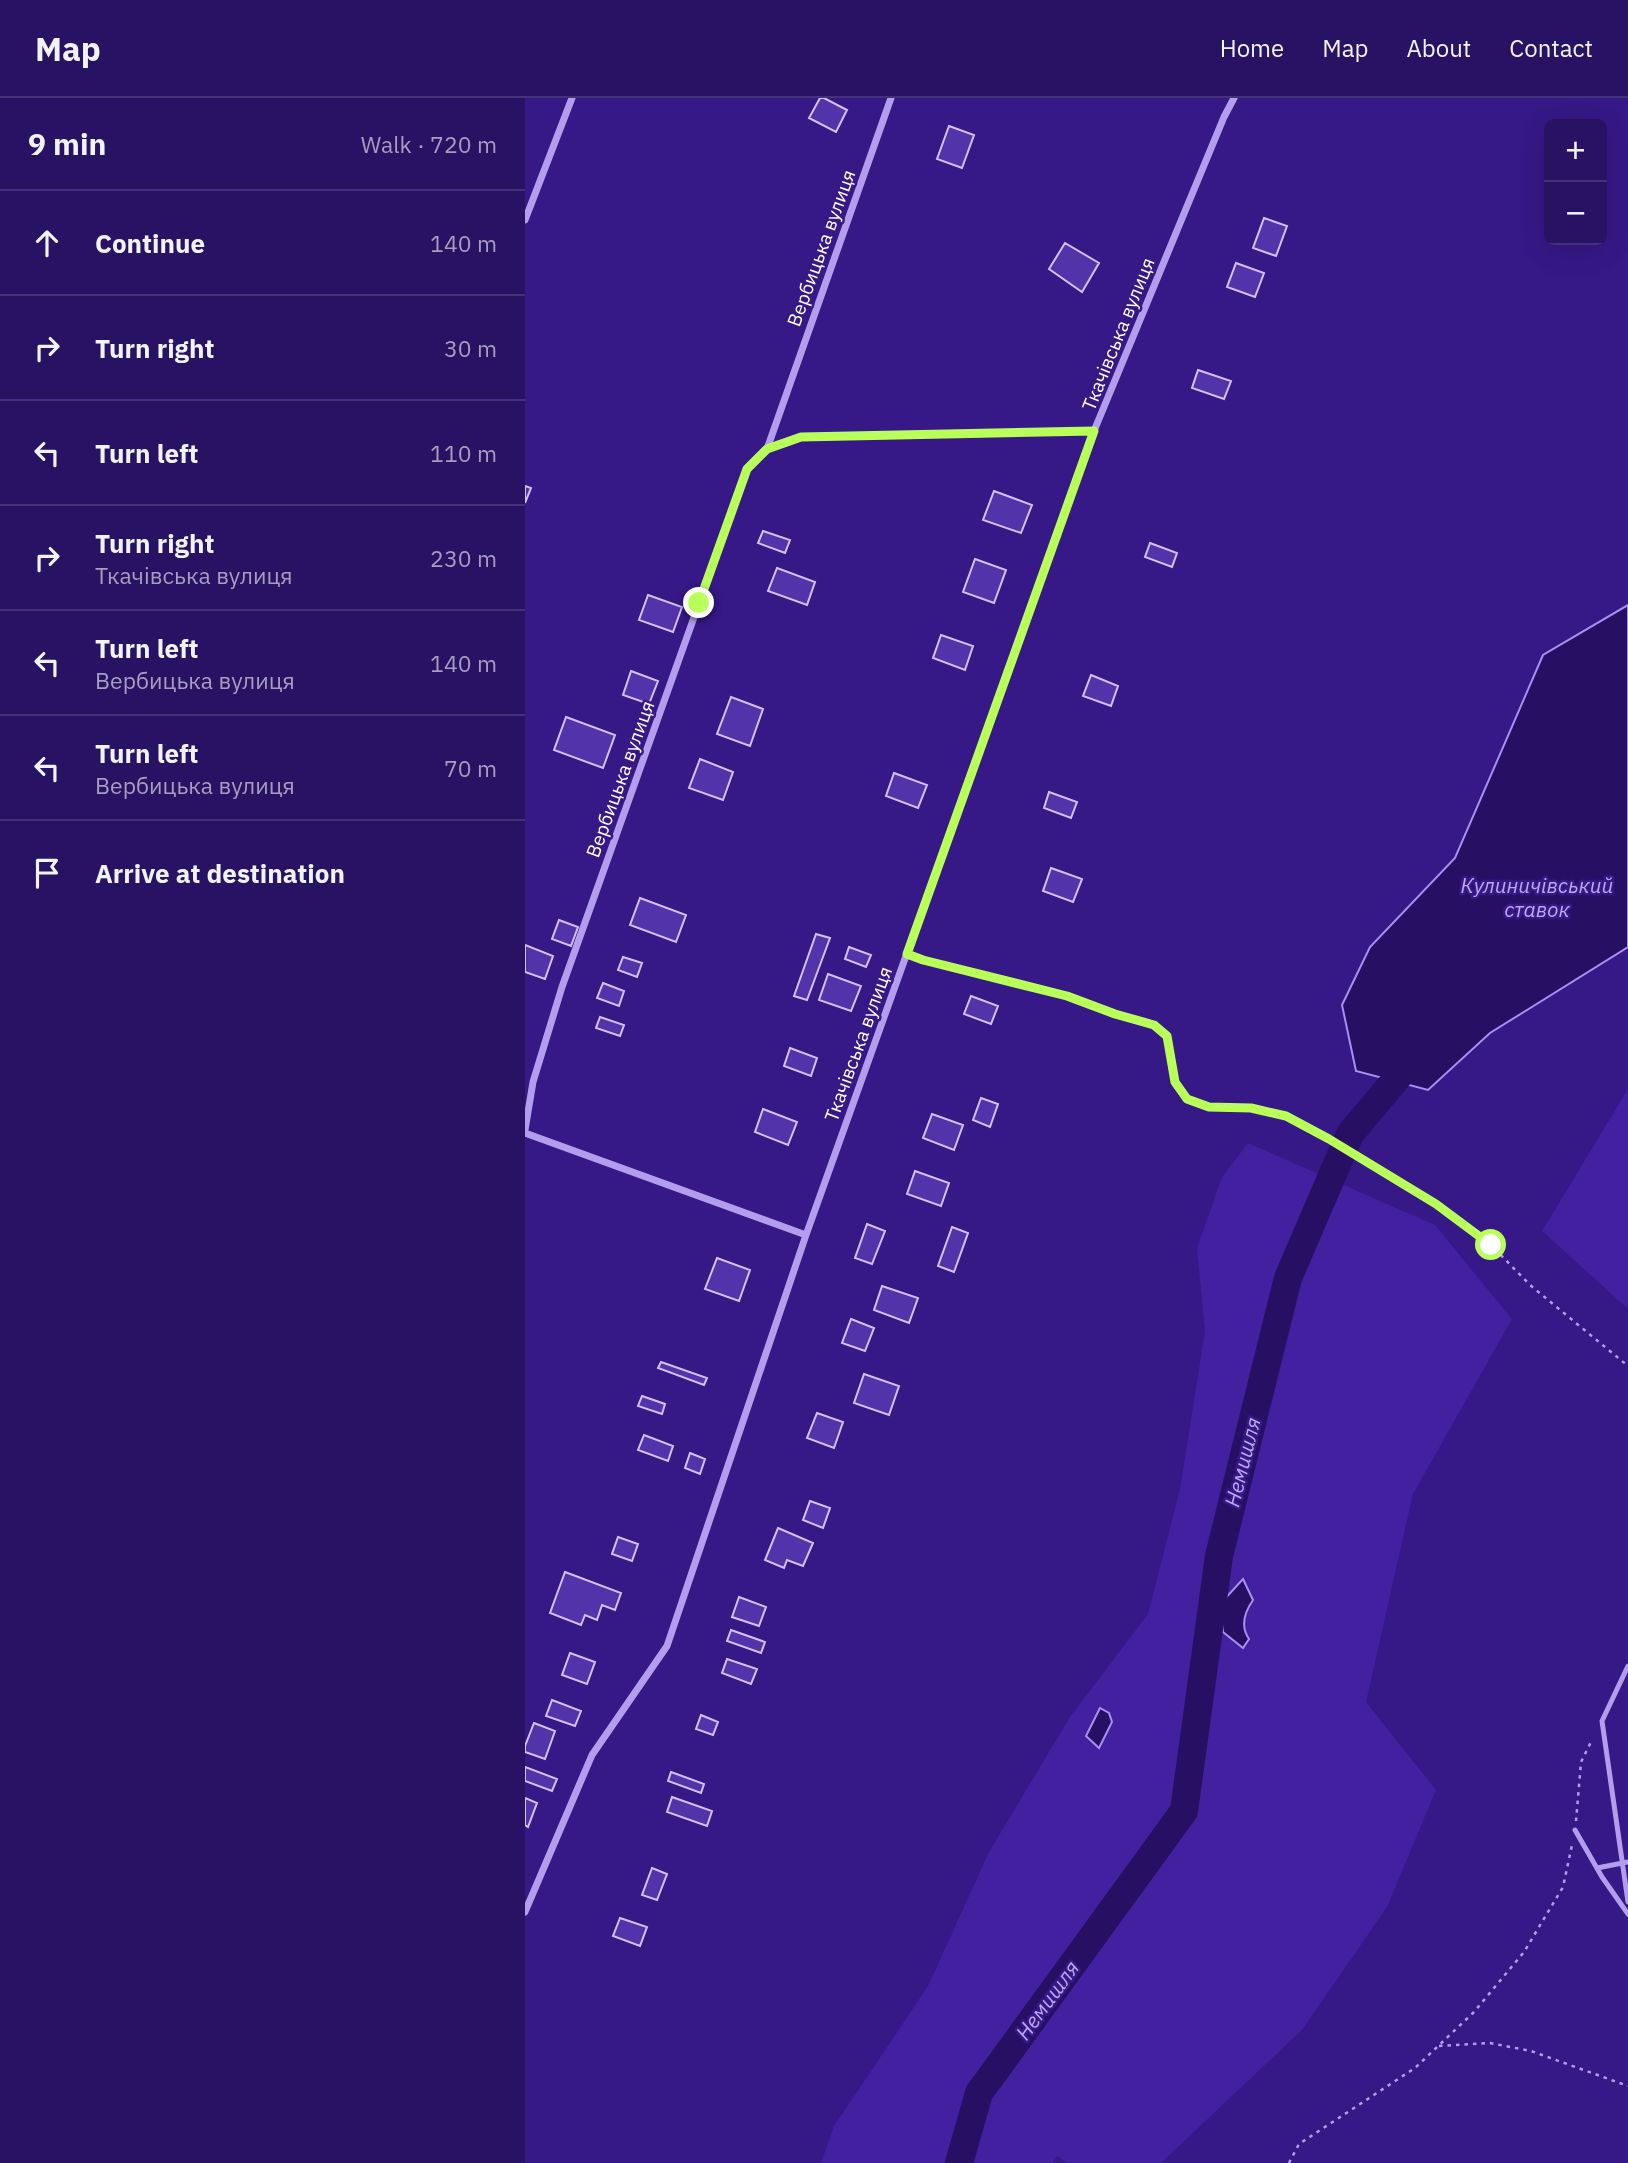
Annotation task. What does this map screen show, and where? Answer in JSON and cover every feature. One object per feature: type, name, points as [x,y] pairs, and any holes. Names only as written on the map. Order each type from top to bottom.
[{"type":"street","points":[[525,219],[572,98]]},
{"type":"street","name":"Вербицька вулиця","points":[[525,1131],[533,1082],[571,961],[747,469],[767,449],[891,98]]},
{"type":"street","name":"Ткачівська вулиця","points":[[525,1912],[592,1755],[667,1646],[806,1235],[1094,431],[1234,98]]},
{"type":"street","points":[[767,449],[801,437],[1094,431]]},
{"type":"street","points":[[525,1131],[806,1235]]},
{"type":"lane","points":[[1628,1666],[1602,1721],[1625,1863],[1628,1902]]},
{"type":"lane","points":[[1575,1830],[1628,1914]]},
{"type":"lane","points":[[1597,1868],[1625,1863]]},
{"type":"path","points":[[907,954],[1067,996],[1154,1025],[1167,1036],[1175,1082],[1187,1099],[1209,1107],[1251,1108],[1286,1116],[1329,1139],[1436,1204],[1491,1245],[1530,1285],[1628,1366]]},
{"type":"path","points":[[1289,2163],[1299,2144],[1415,2068],[1474,2012],[1524,1952],[1563,1886],[1575,1830],[1581,1762],[1602,1721]]},
{"type":"path","points":[[1438,2046],[1490,2043],[1531,2051],[1628,2086]]},
{"type":"shaded area","points":[[1628,1089],[1628,1309],[1542,1231]]},
{"type":"shaded area","points":[[1248,1143],[1435,1225],[1512,1319],[1413,1494],[1366,1702],[1436,1790],[1387,1907],[1302,2030],[1161,2163],[1068,2163],[1057,2156],[1053,2163],[821,2163],[834,2126],[928,1986],[989,1852],[1070,1717],[1148,1614],[1180,1489],[1205,1331],[1197,1248],[1222,1177]]},
{"type":"water","name":"Кулиничівський ставок","points":[[1628,605],[1628,947],[1490,1033],[1428,1090],[1356,1071],[1342,1005],[1370,947],[1455,858],[1543,655]]},
{"type":"water","points":[[1243,1579],[1253,1600],[1244,1620],[1249,1639],[1243,1648],[1223,1632],[1220,1604]]},
{"type":"water","points":[[1100,1708],[1109,1713],[1112,1722],[1099,1748],[1086,1736]]},
{"type":"building","points":[[820,98],[847,110],[836,132],[809,118]]},
{"type":"building","points":[[949,126],[974,135],[962,168],[937,159]]},
{"type":"building","points":[[1264,218],[1287,226],[1276,256],[1253,248]]},
{"type":"building","points":[[1065,243],[1099,263],[1082,292],[1049,269]]},
{"type":"building","points":[[1236,263],[1264,273],[1255,297],[1227,287]]},
{"type":"building","points":[[1198,370],[1231,381],[1224,399],[1192,388]]},
{"type":"building","points":[[525,486],[531,488],[525,503]]},
{"type":"building","points":[[994,491],[1032,505],[1021,533],[983,520]]},
{"type":"building","points":[[763,531],[790,540],[785,553],[758,543]]},
{"type":"building","points":[[1150,543],[1177,553],[1172,567],[1145,557]]},
{"type":"building","points":[[975,559],[1006,570],[994,603],[963,592]]},
{"type":"building","points":[[777,568],[815,582],[807,605],[768,591]]},
{"type":"building","points":[[648,595],[682,607],[673,632],[639,620]]},
{"type":"building","points":[[941,635],[973,646],[965,670],[933,658]]},
{"type":"building","points":[[631,671],[658,681],[649,704],[623,695]]},
{"type":"building","points":[[1091,675],[1118,686],[1111,706],[1083,696]]},
{"type":"building","points":[[731,697],[763,709],[750,746],[717,734]]},
{"type":"building","points":[[566,717],[615,735],[603,768],[554,750]]},
{"type":"building","points":[[700,759],[733,772],[723,800],[689,788]]},
{"type":"building","points":[[894,773],[927,785],[918,808],[886,796]]},
{"type":"building","points":[[1049,792],[1077,802],[1071,818],[1044,808]]},
{"type":"building","points":[[1051,868],[1082,879],[1073,902],[1043,891]]},
{"type":"building","points":[[640,898],[686,915],[676,942],[630,925]]},
{"type":"building","points":[[559,920],[578,927],[571,946],[552,939]]},
{"type":"building","points":[[816,934],[830,938],[807,1000],[794,996]]},
{"type":"building","points":[[525,945],[553,956],[545,979],[525,972]]},
{"type":"building","points":[[849,947],[871,955],[866,967],[845,959]]},
{"type":"building","points":[[623,957],[642,963],[637,977],[618,970]]},
{"type":"building","points":[[828,974],[861,986],[851,1011],[819,1000]]},
{"type":"building","points":[[603,983],[624,991],[619,1006],[597,998]]},
{"type":"building","points":[[971,996],[998,1006],[991,1024],[964,1014]]},
{"type":"building","points":[[600,1017],[624,1025],[620,1036],[596,1028]]},
{"type":"building","points":[[790,1048],[817,1058],[811,1076],[784,1066]]},
{"type":"building","points":[[981,1098],[998,1104],[990,1127],[973,1120]]},
{"type":"building","points":[[763,1109],[797,1122],[788,1145],[755,1132]]},
{"type":"building","points":[[932,1114],[963,1125],[954,1150],[923,1138]]},
{"type":"building","points":[[915,1171],[949,1183],[941,1206],[907,1194]]},
{"type":"building","points":[[867,1224],[885,1231],[872,1264],[855,1258]]},
{"type":"building","points":[[952,1227],[968,1233],[954,1272],[938,1266]]},
{"type":"building","points":[[717,1258],[750,1270],[739,1301],[705,1289]]},
{"type":"building","points":[[882,1286],[918,1298],[909,1323],[874,1310]]},
{"type":"building","points":[[851,1319],[874,1328],[865,1351],[842,1343]]},
{"type":"building","points":[[661,1362],[707,1378],[704,1385],[658,1368]]},
{"type":"building","points":[[864,1374],[899,1386],[889,1415],[854,1403]]},
{"type":"building","points":[[642,1396],[665,1404],[662,1414],[638,1406]]},
{"type":"building","points":[[817,1413],[843,1422],[834,1448],[807,1438]]},
{"type":"building","points":[[644,1435],[673,1446],[668,1461],[638,1450]]},
{"type":"building","points":[[690,1453],[705,1459],[700,1474],[685,1468]]},
{"type":"building","points":[[810,1501],[830,1508],[823,1528],[803,1520]]},
{"type":"building","points":[[778,1528],[813,1543],[803,1566],[787,1560],[784,1568],[765,1560]]},
{"type":"building","points":[[618,1537],[638,1544],[632,1561],[612,1554]]},
{"type":"building","points":[[565,1572],[621,1593],[615,1610],[602,1605],[597,1620],[585,1615],[581,1625],[550,1613]]},
{"type":"building","points":[[739,1597],[766,1607],[759,1626],[732,1617]]},
{"type":"building","points":[[731,1630],[765,1642],[761,1653],[727,1641]]},
{"type":"building","points":[[570,1653],[595,1662],[587,1684],[562,1675]]},
{"type":"building","points":[[727,1659],[757,1669],[751,1684],[722,1673]]},
{"type":"building","points":[[552,1700],[581,1711],[575,1726],[546,1716]]},
{"type":"building","points":[[701,1715],[718,1722],[713,1735],[696,1729]]},
{"type":"building","points":[[534,1723],[555,1731],[545,1759],[525,1752]]},
{"type":"building","points":[[525,1767],[557,1779],[552,1791],[525,1781]]},
{"type":"building","points":[[671,1772],[704,1784],[701,1793],[668,1781]]},
{"type":"building","points":[[672,1797],[712,1811],[707,1826],[667,1812]]},
{"type":"building","points":[[525,1798],[537,1803],[528,1827],[525,1825]]},
{"type":"building","points":[[652,1868],[667,1874],[657,1900],[642,1895]]},
{"type":"building","points":[[620,1918],[647,1927],[640,1946],[613,1936]]},
{"type":"waterway","name":"Немишля","points":[[959,2163],[979,2093],[1184,1811],[1219,1556],[1288,1278],[1350,1134],[1419,1052]]},
{"type":"route","points":[[699,603],[747,469],[767,449],[801,437],[1094,431],[907,954],[1067,996],[1154,1025],[1167,1036],[1175,1082],[1187,1099],[1209,1107],[1251,1108],[1286,1116],[1436,1204],[1491,1245]]}]
